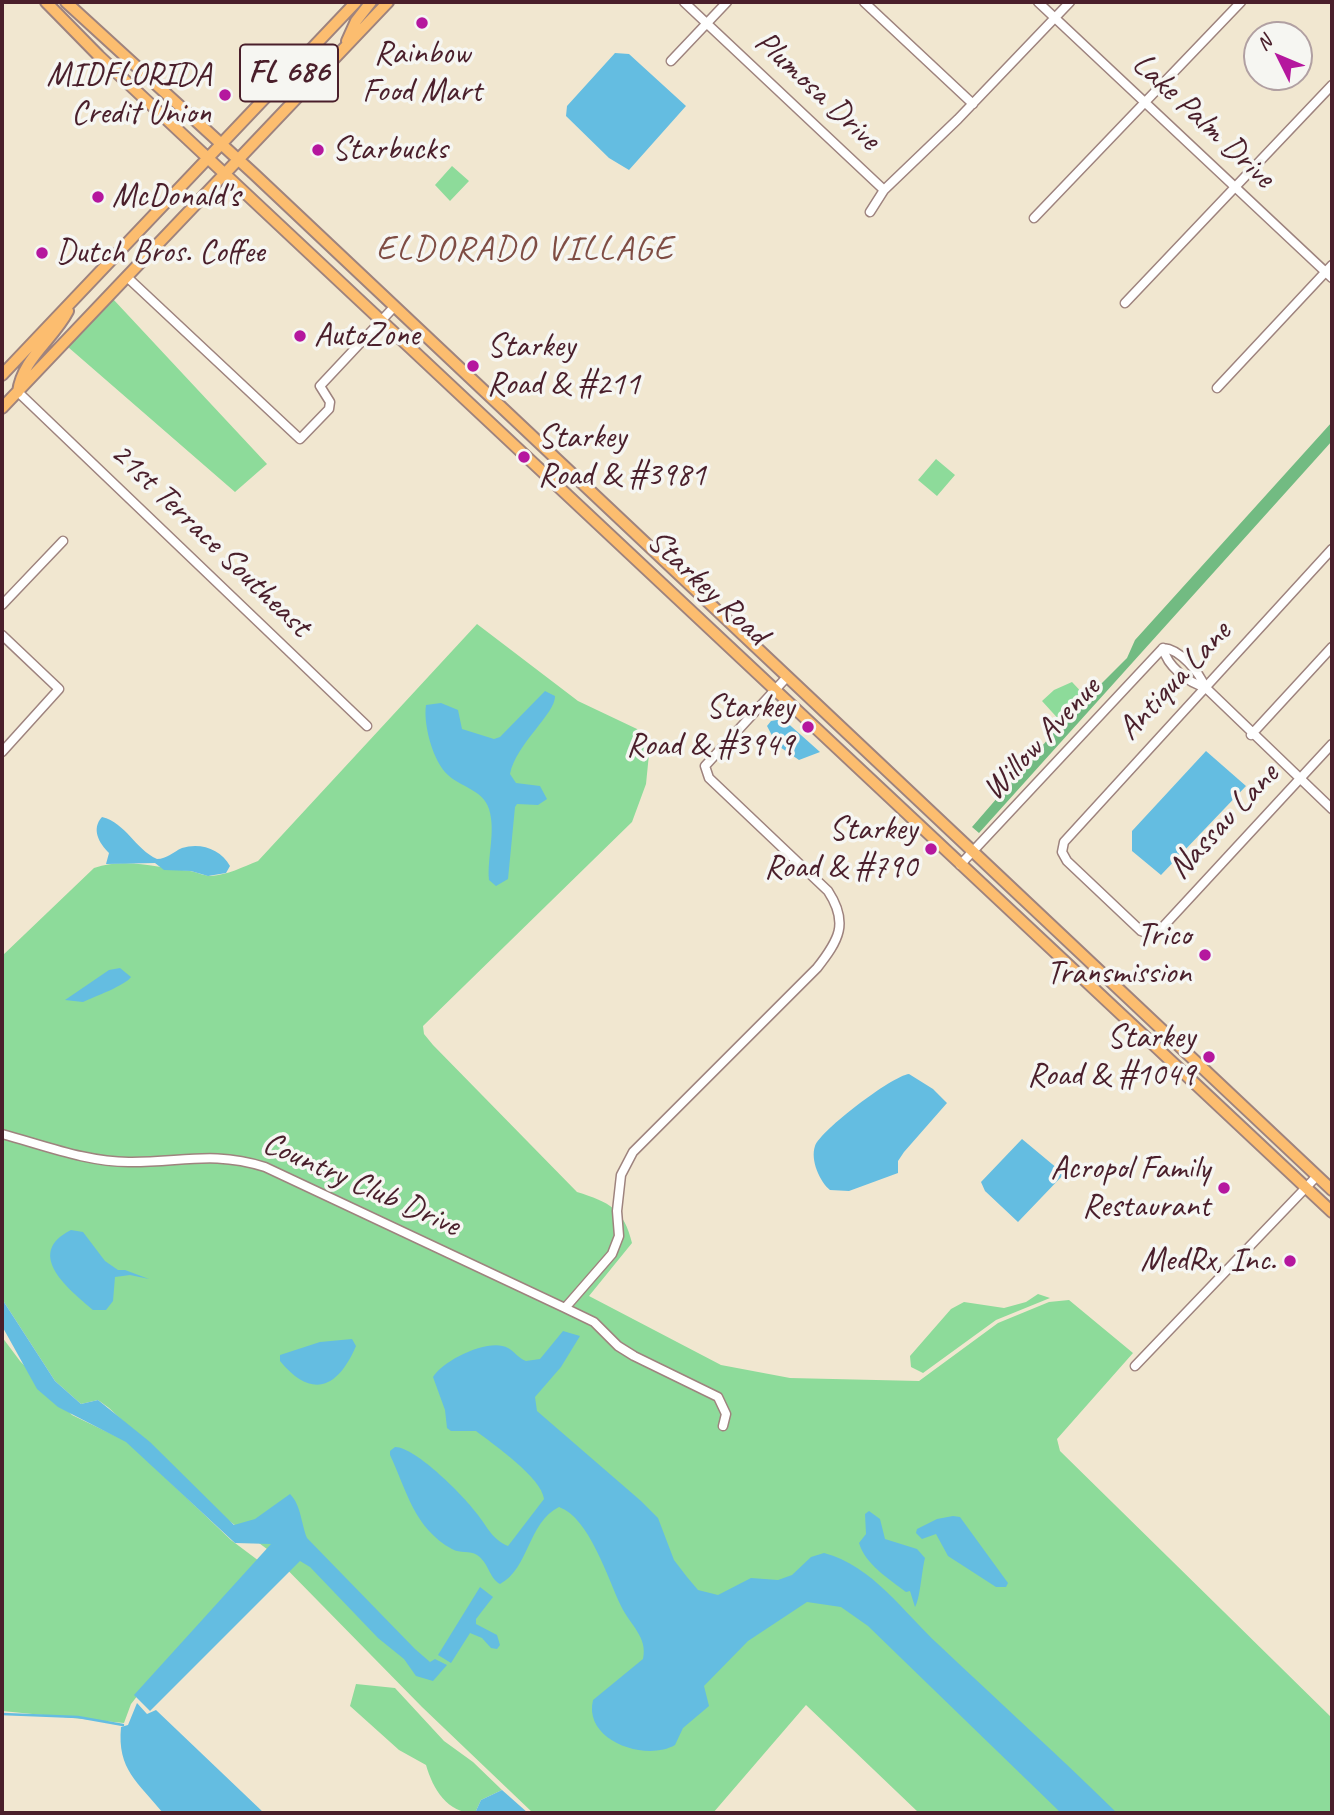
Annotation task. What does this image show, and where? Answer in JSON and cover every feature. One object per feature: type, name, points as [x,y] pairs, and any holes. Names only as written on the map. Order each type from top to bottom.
[{"type":"main road","name":"Starkey Road","points":[[46,2],[99,56],[1332,1212]]},
{"type":"main road","name":"Starkey Road","points":[[66,2],[239,160],[971,853],[1332,1190]]},
{"type":"main road","name":"FL 686","points":[[2,376],[356,2]]},
{"type":"main road","points":[[343,50],[356,21],[371,2]]},
{"type":"main road","name":"FL 686","points":[[2,408],[388,2]]},
{"type":"main road","points":[[18,392],[25,367],[60,328],[76,297]]},
{"type":"street","name":"Plumosa Drive","points":[[684,2],[884,190]]},
{"type":"street","points":[[671,61],[727,2]]},
{"type":"street","points":[[864,2],[973,104]]},
{"type":"street","name":"Lake Palm Drive","points":[[1038,2],[1330,272]]},
{"type":"street","points":[[870,212],[884,190],[973,104],[1070,2]]},
{"type":"street","points":[[1034,218],[1241,2]]},
{"type":"street","points":[[1125,303],[1332,85]]},
{"type":"street","points":[[1217,388],[1330,272]]},
{"type":"street","points":[[127,278],[300,439],[329,409],[330,402],[320,386],[394,307]]},
{"type":"street","name":"21st Terrace Southeast","points":[[18,392],[367,726]]},
{"type":"street","points":[[2,605],[63,541]]},
{"type":"street","name":"Antiqua Lane","points":[[1062,852],[1064,842],[1332,550]]},
{"type":"street","points":[[2,635],[60,690],[2,752]]},
{"type":"street","points":[[1251,735],[1332,647]]},
{"type":"street","name":"Willow Avenue","points":[[960,866],[1163,648],[1165,657],[1193,684],[1205,687]]},
{"type":"street","points":[[565,1308],[612,1254],[619,1236],[617,1211],[621,1175],[634,1152],[817,968],[831,950],[840,930],[840,908],[828,891],[709,778],[705,766],[786,678]]},
{"type":"street","points":[[1205,687],[1251,735],[1332,809]]},
{"type":"street","name":"Nassau Lane","points":[[1062,852],[1067,861],[1132,922],[1151,935],[1160,930],[1332,744]]},
{"type":"street","name":"Country Club Drive","points":[[2,1134],[110,1161],[131,1163],[217,1156],[265,1167],[594,1322],[618,1346],[634,1356],[718,1397],[726,1414],[723,1426]]},
{"type":"street","points":[[1135,1366],[1317,1176]]},
{"type":"green space","points":[[452,166],[469,181],[450,201],[435,185]]},
{"type":"green space","points":[[113,299],[267,464],[235,492],[68,347]]},
{"type":"green space","points":[[1332,422],[1332,441],[979,833],[972,827],[1062,723],[1127,658],[1135,640]]},
{"type":"green space","points":[[936,459],[955,475],[937,496],[918,480]]},
{"type":"green space","points":[[477,624],[578,701],[637,729],[650,744],[646,784],[632,822],[423,1026],[424,1034],[433,1045],[577,1192],[614,1208],[625,1222],[632,1243],[589,1296],[721,1365],[790,1378],[919,1381],[998,1323],[1049,1302],[1069,1300],[1133,1353],[1057,1439],[1060,1451],[1332,1718],[1332,1813],[919,1813],[806,1705],[713,1813],[533,1813],[422,1707],[267,1549],[228,1520],[109,1408],[98,1400],[81,1404],[55,1381],[2,1299],[2,956],[94,868],[130,863],[211,876],[258,861]]},
{"type":"green space","points":[[1072,682],[1088,699],[1062,723],[1042,701],[1054,690]]},
{"type":"green space","points":[[1038,1294],[1050,1298],[996,1320],[923,1373],[911,1367],[910,1356],[951,1309],[964,1302],[1004,1308],[1026,1302]]},
{"type":"green space","points":[[2,1337],[20,1361],[72,1415],[128,1442],[231,1540],[259,1561],[142,1690],[131,1704],[124,1723],[2,1711]]},
{"type":"green space","points":[[356,1684],[395,1688],[444,1741],[473,1762],[502,1790],[481,1800],[475,1813],[465,1812],[449,1804],[437,1791],[426,1765],[399,1750],[350,1706]]},
{"type":"water","points":[[615,53],[629,54],[686,106],[629,170],[609,158],[566,116],[567,106]]},
{"type":"water","points":[[545,691],[555,696],[554,703],[520,752],[510,774],[516,783],[540,786],[547,799],[538,805],[517,804],[515,807],[508,879],[496,886],[489,880],[492,827],[489,809],[482,797],[448,775],[438,761],[428,732],[426,705],[441,703],[458,710],[462,729],[494,739],[500,737]]},
{"type":"water","points":[[783,719],[820,752],[799,760],[777,745],[767,726],[771,721]]},
{"type":"water","points":[[1206,751],[1246,786],[1161,875],[1132,851],[1132,831]]},
{"type":"water","points":[[102,817],[118,825],[142,849],[157,859],[167,857],[182,848],[196,846],[216,851],[230,866],[226,873],[208,876],[191,871],[164,870],[155,863],[106,864],[109,853],[99,840],[97,831]]},
{"type":"water","points":[[120,968],[131,977],[123,984],[83,1002],[65,1000],[109,970]]},
{"type":"water","points":[[909,1074],[933,1089],[947,1103],[904,1152],[898,1161],[898,1173],[849,1191],[830,1190],[815,1164],[815,1146],[820,1138],[873,1093]]},
{"type":"water","points":[[1022,1139],[1064,1174],[1018,1222],[985,1191],[981,1182]]},
{"type":"water","points":[[71,1230],[83,1232],[105,1261],[118,1270],[149,1279],[130,1275],[115,1277],[113,1301],[106,1310],[93,1310],[63,1282],[51,1261],[51,1250],[57,1240]]},
{"type":"water","points":[[2,1299],[55,1381],[81,1404],[98,1400],[150,1442],[234,1525],[255,1519],[290,1494],[299,1509],[307,1538],[415,1649],[430,1662],[435,1659],[447,1665],[433,1681],[416,1676],[404,1659],[378,1638],[310,1567],[300,1561],[150,1711],[134,1695],[271,1544],[235,1543],[126,1442],[58,1407],[37,1389],[2,1326]]},
{"type":"water","points":[[563,1331],[580,1336],[561,1367],[535,1397],[537,1411],[658,1518],[674,1560],[698,1590],[718,1595],[751,1578],[778,1580],[792,1575],[811,1557],[824,1553],[842,1559],[872,1579],[1117,1813],[1061,1813],[868,1626],[841,1607],[807,1602],[748,1641],[704,1686],[709,1706],[683,1728],[675,1745],[663,1750],[649,1751],[619,1744],[607,1737],[592,1714],[593,1700],[643,1659],[644,1651],[641,1638],[621,1606],[596,1550],[580,1523],[559,1507],[549,1514],[534,1534],[517,1568],[500,1584],[477,1555],[452,1549],[429,1531],[413,1508],[390,1455],[390,1451],[395,1447],[404,1449],[427,1464],[463,1497],[494,1537],[508,1546],[544,1499],[541,1491],[516,1462],[476,1431],[451,1431],[447,1428],[445,1410],[433,1377],[456,1357],[490,1346],[508,1348],[526,1361],[540,1359]]},
{"type":"water","points":[[352,1339],[356,1346],[349,1360],[341,1372],[323,1384],[303,1381],[280,1361],[280,1355],[320,1342]]},
{"type":"water","points":[[869,1511],[880,1519],[885,1539],[917,1549],[925,1558],[915,1607],[910,1591],[906,1592],[885,1576],[862,1551],[859,1543],[866,1534],[865,1514]]},
{"type":"water","points":[[960,1517],[1008,1583],[1006,1587],[996,1587],[948,1556],[936,1534],[922,1539],[916,1533],[917,1529],[937,1519]]},
{"type":"water","points":[[480,1587],[493,1597],[476,1619],[476,1624],[497,1635],[500,1645],[497,1649],[491,1648],[482,1638],[470,1633],[451,1663],[438,1655]]},
{"type":"water","points":[[137,1703],[147,1714],[156,1710],[264,1813],[163,1813],[131,1774],[122,1754],[121,1727],[128,1725]]},
{"type":"water","points":[[502,1790],[528,1813],[475,1813],[481,1800]]},
{"type":"waterway","points":[[2,1714],[78,1717],[123,1725]]},
{"type":"place","name":"Rainbow Food Mart","points":[[422,23]]},
{"type":"place","name":"MIDFLORIDA Credit Union","points":[[225,95]]},
{"type":"place","name":"Starbucks","points":[[318,150]]},
{"type":"place","name":"McDonald's","points":[[98,197]]},
{"type":"place","name":"Dutch Bros. Coffee","points":[[42,253]]},
{"type":"place","name":"AutoZone","points":[[300,336]]},
{"type":"place","name":"Starkey Road & #211","points":[[473,366]]},
{"type":"place","name":"Starkey Road & #3981","points":[[524,457]]},
{"type":"place","name":"Starkey Road & #3949","points":[[808,727]]},
{"type":"place","name":"Starkey Road & #790","points":[[931,849]]},
{"type":"place","name":"Trico Transmission","points":[[1205,955]]},
{"type":"place","name":"Starkey Road & #1049","points":[[1209,1057]]},
{"type":"place","name":"Acropol Family Restaurant","points":[[1224,1188]]},
{"type":"place","name":"MedRx, Inc.","points":[[1290,1261]]},
{"type":"district","name":"ELDORADO VILLAGE","points":[[525,250]]}]
